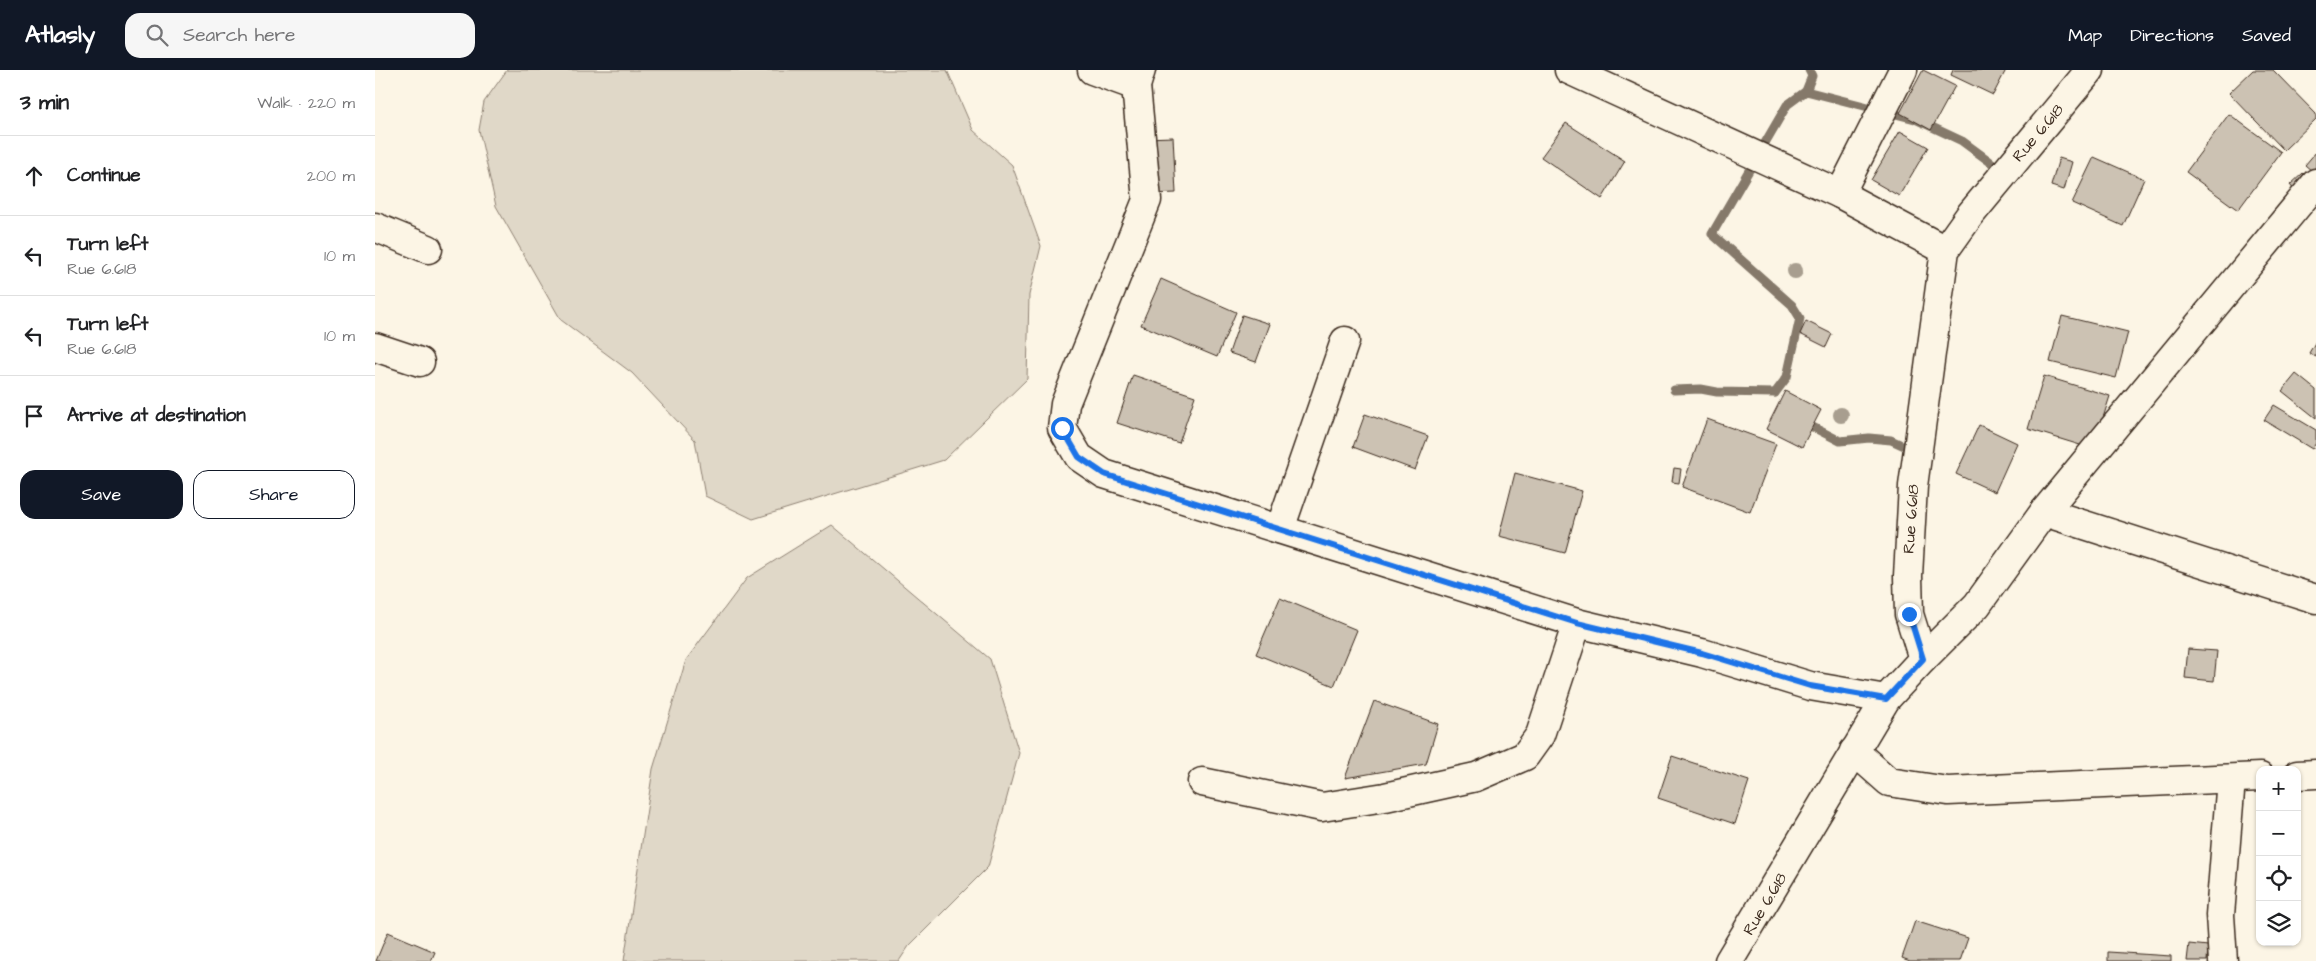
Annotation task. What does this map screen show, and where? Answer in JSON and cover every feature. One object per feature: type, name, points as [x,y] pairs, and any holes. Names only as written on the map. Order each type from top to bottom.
[{"type":"street","points":[[1092,70],[1138,78],[1147,200],[1065,404],[1062,428],[1079,457],[1104,474],[1577,623],[1702,653],[1810,686],[1886,699]]},
{"type":"street","points":[[1569,70],[1840,194],[1945,250]]},
{"type":"street","points":[[1840,194],[1903,70]]},
{"type":"street","name":"Rue 6.618","points":[[1729,961],[1886,699],[1923,659],[1909,614],[1908,576],[1913,486],[1945,250],[1976,208],[2090,70]]},
{"type":"street","points":[[1923,659],[1977,605],[2044,512],[2316,183]]},
{"type":"street","points":[[375,227],[428,249]]},
{"type":"street","points":[[1280,529],[1345,340]]},
{"type":"street","points":[[375,347],[420,362]]},
{"type":"street","points":[[2044,512],[2316,599]]},
{"type":"street","points":[[1202,782],[1322,807],[1385,797],[1475,777],[1525,756],[1540,735],[1577,623]]},
{"type":"street","points":[[1854,751],[1889,782],[1948,791],[2256,777]]},
{"type":"street","points":[[2301,775],[2316,774]]},
{"type":"street","points":[[2223,961],[2220,915],[2231,779]]},
{"type":"shaded area","points":[[507,70],[947,70],[973,130],[1012,165],[1041,246],[1029,295],[1027,379],[944,460],[753,519],[705,496],[695,440],[632,373],[561,320],[496,206],[479,130],[484,102]]},
{"type":"shaded area","points":[[832,525],[990,659],[1019,753],[988,867],[909,946],[899,961],[624,961],[653,769],[686,660],[747,578]]},
{"type":"building","points":[[1923,70],[1955,86],[1931,130],[1900,113]]},
{"type":"building","points":[[1953,70],[2006,70],[1993,95],[1951,75]]},
{"type":"building","points":[[2253,70],[2273,70],[2316,114],[2316,119],[2284,150],[2229,93]]},
{"type":"building","points":[[2229,114],[2281,152],[2238,210],[2186,172]]},
{"type":"building","points":[[1566,123],[1625,161],[1602,199],[1541,157]]},
{"type":"building","points":[[1900,131],[1928,147],[1899,196],[1871,180]]},
{"type":"building","points":[[1173,137],[1176,193],[1149,194],[1145,138]]},
{"type":"building","points":[[2316,152],[2316,167],[2312,171],[2305,165]]},
{"type":"building","points":[[2094,157],[2144,179],[2123,226],[2072,203]]},
{"type":"building","points":[[2059,158],[2072,162],[2064,190],[2051,186]]},
{"type":"building","points":[[2303,173],[2309,179],[2295,191],[2290,185]]},
{"type":"building","points":[[1161,279],[1236,312],[1217,357],[1141,325]]},
{"type":"building","points":[[1242,315],[1270,324],[1256,362],[1229,353]]},
{"type":"building","points":[[2062,316],[2128,332],[2116,378],[2050,362]]},
{"type":"building","points":[[1806,321],[1832,334],[1826,347],[1800,334]]},
{"type":"building","points":[[2316,341],[2316,357],[2309,353]]},
{"type":"building","points":[[2296,374],[2316,390],[2316,418],[2282,391]]},
{"type":"building","points":[[1133,375],[1195,396],[1179,443],[1117,423]]},
{"type":"building","points":[[2044,376],[2110,396],[2093,449],[2028,429]]},
{"type":"building","points":[[1785,391],[1821,410],[1802,447],[1766,429]]},
{"type":"building","points":[[2274,405],[2316,430],[2316,443],[2312,449],[2264,420]]},
{"type":"building","points":[[1365,414],[1428,436],[1415,470],[1353,447]]},
{"type":"building","points":[[1707,419],[1776,444],[1750,512],[1682,487]]},
{"type":"building","points":[[1979,425],[2017,443],[1995,492],[1956,474]]},
{"type":"building","points":[[1674,468],[1681,469],[1679,483],[1672,482]]},
{"type":"building","points":[[1515,473],[1582,491],[1565,553],[1499,536]]},
{"type":"building","points":[[1280,598],[1357,630],[1334,686],[1256,654]]},
{"type":"building","points":[[2188,649],[2217,651],[2214,681],[2185,678]]},
{"type":"building","points":[[1374,701],[1438,724],[1426,764],[1345,778]]},
{"type":"building","points":[[1672,756],[1749,781],[1735,824],[1658,798]]},
{"type":"building","points":[[1915,921],[1968,938],[1960,961],[1910,961],[1902,958]]},
{"type":"building","points":[[388,932],[435,952],[431,961],[376,961]]},
{"type":"building","points":[[2189,944],[2208,946],[2207,961],[2187,961]]},
{"type":"building","points":[[2108,952],[2171,956],[2171,961],[2108,961]]},
{"type":"waterway","points":[[1806,91],[1812,76],[1809,70]]},
{"type":"waterway","points":[[1775,393],[1787,377],[1800,318],[1792,305],[1712,234],[1787,105],[1806,91],[1915,119],[1962,141],[1996,166],[2004,168]]},
{"type":"waterway","points":[[1674,390],[1701,389],[1717,392],[1775,393]]},
{"type":"waterway","points":[[1803,422],[1840,441],[1869,438],[1891,440],[1915,451]]},
{"type":"route","points":[[1062,428],[1079,457],[1104,474],[1577,623],[1702,653],[1810,686],[1886,699],[1923,659],[1909,614]]}]
